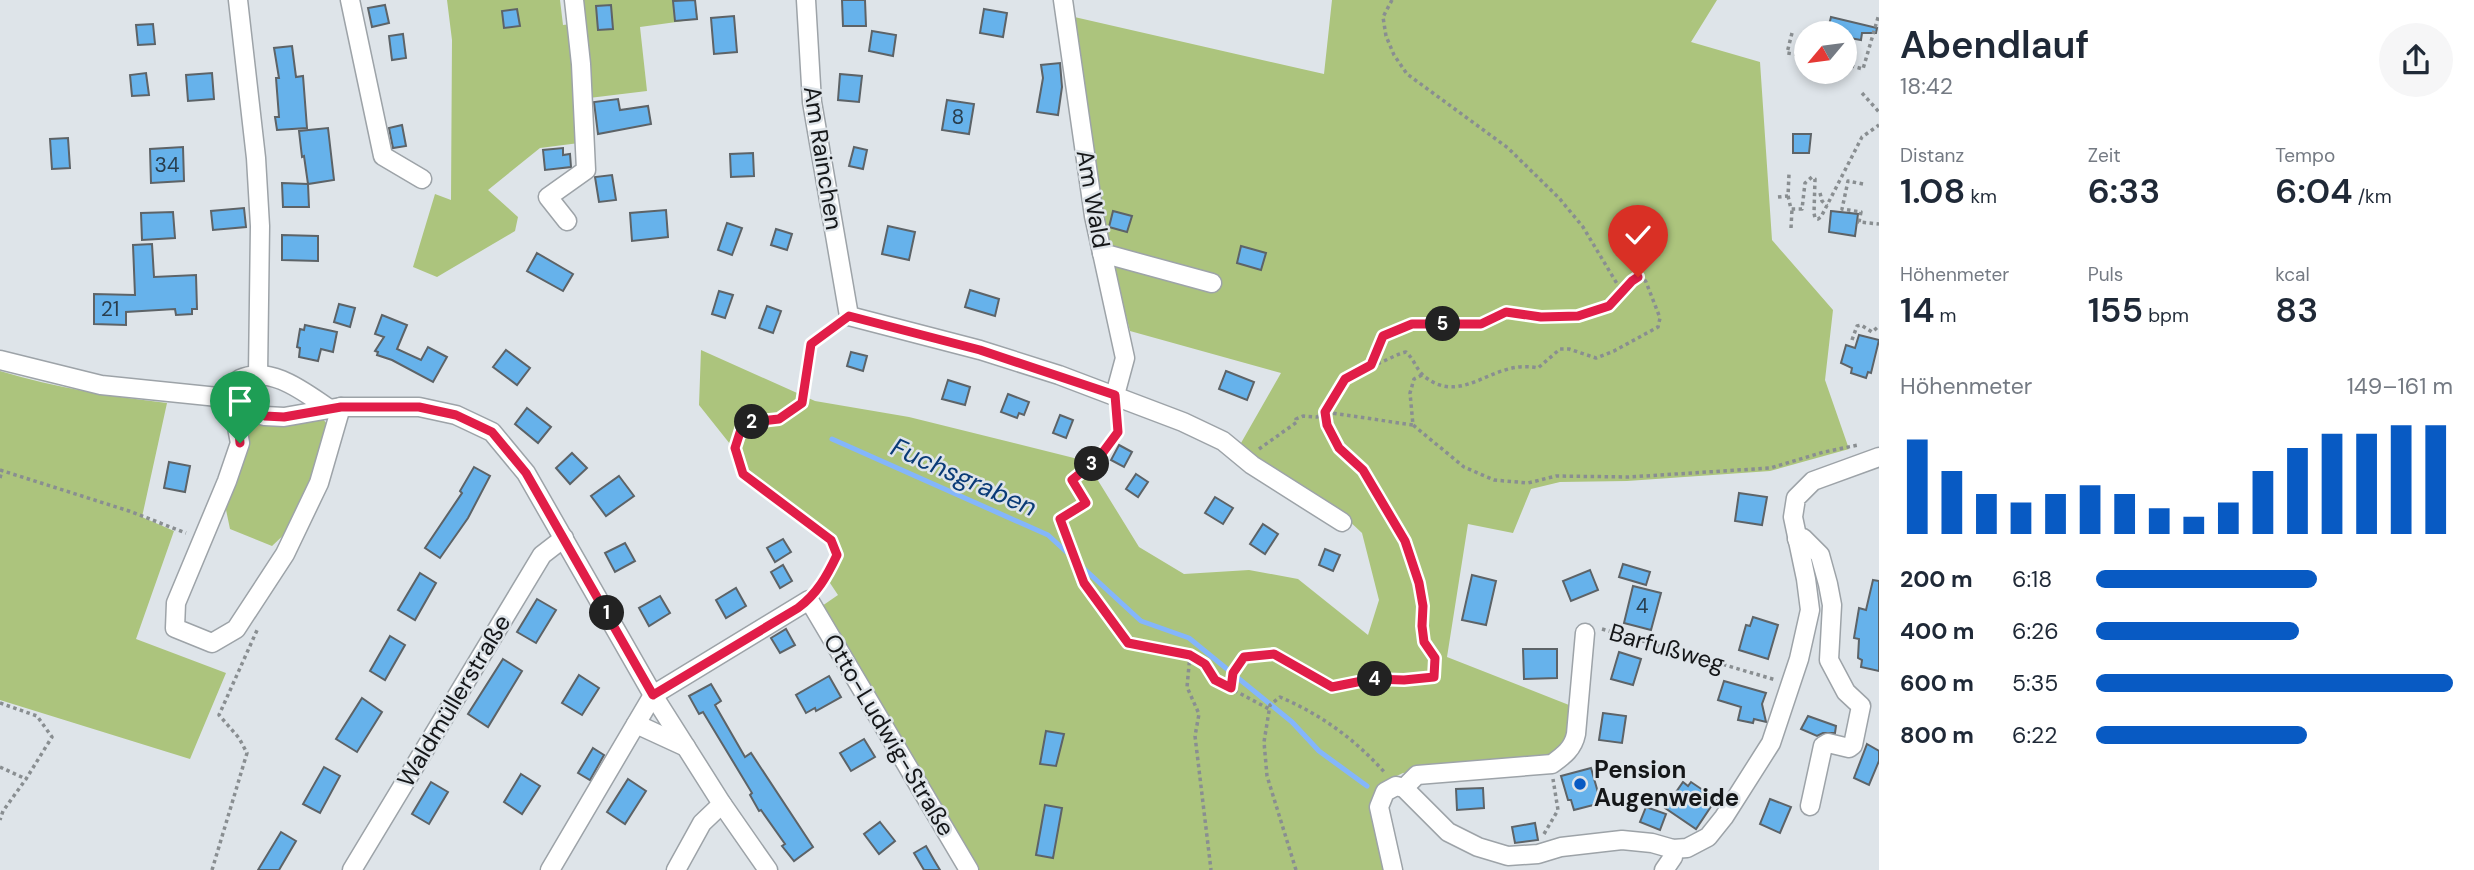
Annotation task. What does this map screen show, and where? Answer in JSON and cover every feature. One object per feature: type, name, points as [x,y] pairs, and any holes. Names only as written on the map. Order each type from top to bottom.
[{"type":"street","points":[[237,0],[257,158],[260,226],[258,374]]},
{"type":"street","points":[[350,0],[383,156],[422,179]]},
{"type":"street","points":[[567,221],[548,197],[586,170],[581,64],[574,0]]},
{"type":"street","name":"Am Rainchen","points":[[806,0],[812,102],[849,316]]},
{"type":"street","name":"Am Wald","points":[[1063,0],[1090,189],[1125,358],[1115,395]]},
{"type":"street","points":[[1102,253],[1212,283]]},
{"type":"street","points":[[849,316],[980,350],[1115,395],[1223,441],[1252,465],[1342,522]]},
{"type":"street","points":[[0,360],[101,385],[226,402],[265,416],[284,417],[334,408],[419,407],[456,415],[492,432],[526,473],[653,695],[722,804],[768,870]]},
{"type":"street","points":[[226,402],[239,380],[258,374],[283,381],[334,408]]},
{"type":"street","points":[[226,402],[238,422],[240,443],[176,603],[175,628],[212,643],[236,629],[285,554],[319,483],[334,408]]},
{"type":"street","points":[[1393,870],[1379,807],[1385,793],[1400,787],[1448,832],[1478,847],[1508,856],[1538,854],[1561,847],[1622,840],[1652,843],[1673,849],[1688,848],[1708,837],[1724,817],[1771,743],[1799,659],[1810,610],[1793,516],[1796,498],[1812,481],[1873,450]]},
{"type":"street","name":"Waldmüllerstraße","points":[[352,870],[542,555],[564,538]]},
{"type":"street","points":[[1797,539],[1803,538],[1820,555],[1832,605],[1829,660],[1846,692],[1861,706],[1853,745],[1849,748],[1828,743],[1822,746],[1810,806]]},
{"type":"street","points":[[550,870],[653,695],[809,600]]},
{"type":"street","name":"Otto-Ludwig-Straße","points":[[809,600],[968,870]]},
{"type":"street","name":"Barfußweg","points":[[1400,787],[1417,775],[1552,764],[1567,753],[1575,742],[1585,633]]},
{"type":"street","points":[[636,724],[686,747]]},
{"type":"street","points":[[676,870],[702,823],[722,804]]},
{"type":"street","points":[[1664,870],[1673,857],[1673,849]]},
{"type":"path","points":[[1392,0],[1383,17],[1386,36],[1394,55],[1407,74],[1508,148],[1559,198],[1583,227],[1622,292]]},
{"type":"path","points":[[1857,67],[1863,69],[1879,14]]},
{"type":"path","points":[[1792,33],[1787,53],[1794,54]]},
{"type":"path","points":[[1862,93],[1879,112]]},
{"type":"path","points":[[1792,209],[1802,209],[1805,183],[1810,177],[1815,179],[1815,218],[1821,217],[1862,137],[1879,125]]},
{"type":"path","points":[[1789,174],[1791,228]]},
{"type":"path","points":[[1840,180],[1863,184]]},
{"type":"path","points":[[1848,181],[1842,209],[1861,212],[1860,222],[1879,224]]},
{"type":"path","points":[[1820,193],[1827,206]]},
{"type":"path","points":[[1778,197],[1788,196]]},
{"type":"path","points":[[1250,456],[1297,422],[1296,419],[1303,416],[1317,417],[1325,412],[1345,379],[1371,365],[1384,363],[1397,354],[1406,352],[1415,360],[1422,375],[1442,387],[1456,388],[1492,372],[1520,365],[1538,368],[1560,349],[1569,349],[1596,358],[1658,327],[1660,318],[1643,277],[1632,281],[1609,306],[1578,316],[1541,317],[1506,312],[1481,324],[1412,324],[1383,336],[1371,365]]},
{"type":"path","points":[[809,600],[827,578],[837,555],[831,540],[743,474],[735,448],[743,423],[779,419],[802,403],[811,344],[849,316]]},
{"type":"path","points":[[1852,340],[1857,326],[1861,325],[1872,332],[1879,327]]},
{"type":"path","points":[[1413,425],[1410,393],[1414,379],[1422,375]]},
{"type":"path","points":[[1115,395],[1118,432],[1098,459],[1072,480],[1086,503],[1060,519],[1084,583],[1128,643],[1190,655],[1205,664],[1215,680],[1269,709]]},
{"type":"path","points":[[1325,412],[1413,425],[1464,467],[1494,480],[1528,483],[1556,476],[1629,477],[1770,468],[1824,452],[1873,450]]},
{"type":"path","points":[[1231,688],[1233,673],[1244,657],[1274,654],[1332,687],[1372,679],[1434,677],[1435,658],[1424,642],[1419,583],[1405,541],[1363,470],[1339,448],[1327,425],[1325,412]]},
{"type":"path","points":[[0,478],[1,470],[129,510],[203,541]]},
{"type":"path","points":[[212,870],[247,754],[239,737],[219,715],[259,629],[250,606]]},
{"type":"path","name":"Barfußweg","points":[[1585,633],[1598,628],[1791,685]]},
{"type":"path","points":[[1190,655],[1186,687],[1199,713],[1195,736],[1211,870]]},
{"type":"path","points":[[1296,870],[1267,776],[1264,742],[1269,709],[1280,697],[1335,727],[1369,754],[1400,787]]},
{"type":"path","points":[[0,703],[37,716],[52,737],[3,811],[0,820]]},
{"type":"path","points":[[0,767],[26,779]]},
{"type":"path","points":[[1538,854],[1539,842],[1558,810],[1552,775]]},
{"type":"green space","points":[[447,0],[560,0],[563,25],[572,24],[579,143],[540,148],[488,190],[518,217],[515,231],[437,277],[413,267],[435,194],[451,200],[452,40]]},
{"type":"green space","points":[[580,0],[695,0],[698,19],[640,27],[647,91],[589,98]]},
{"type":"green space","points":[[1332,0],[1717,0],[1691,42],[1760,62],[1772,240],[1833,310],[1825,380],[1849,449],[1770,471],[1627,481],[1560,482],[1531,489],[1513,533],[1468,524],[1447,657],[1569,705],[1574,721],[1567,741],[1548,760],[1403,773],[1384,782],[1375,795],[1385,870],[978,870],[822,606],[838,595],[826,577],[837,555],[831,542],[742,474],[734,449],[699,405],[701,350],[815,401],[909,417],[1086,461],[1139,547],[1184,574],[1249,570],[1298,579],[1368,635],[1379,600],[1362,533],[1346,518],[1254,457],[1241,443],[1281,373],[1130,331],[1103,214],[1070,16],[1324,74]]},
{"type":"green space","points":[[0,371],[83,391],[167,403],[142,517],[174,531],[136,639],[226,673],[190,759],[0,700]]},
{"type":"green space","points":[[322,418],[327,424],[323,445],[291,528],[272,546],[230,529],[225,505],[248,442],[247,424],[251,419]]},
{"type":"building","points":[[695,0],[697,19],[675,21],[673,1]]},
{"type":"building","points":[[842,0],[865,0],[866,26],[843,26]]},
{"type":"building","points":[[385,5],[389,23],[372,27],[368,8]]},
{"type":"building","points":[[611,5],[613,29],[598,30],[596,6]]},
{"type":"building","points":[[517,9],[520,26],[504,28],[502,11]]},
{"type":"building","points":[[984,9],[1007,13],[1003,37],[980,33]]},
{"type":"building","points":[[734,16],[737,52],[714,54],[711,18]]},
{"type":"building","points":[[1831,17],[1848,21],[1830,21]]},
{"type":"building","points":[[1857,23],[1877,28],[1876,33],[1862,33],[1861,40],[1857,39]]},
{"type":"building","points":[[153,24],[155,44],[138,45],[136,25]]},
{"type":"building","points":[[872,31],[896,35],[893,56],[869,51]]},
{"type":"building","points":[[403,34],[406,58],[392,60],[389,36]]},
{"type":"building","points":[[292,46],[296,77],[303,76],[307,128],[277,130],[275,117],[279,117],[276,78],[279,78],[274,48]]},
{"type":"building","points":[[1060,63],[1062,87],[1058,115],[1037,112],[1043,78],[1041,65]]},
{"type":"building","points":[[146,73],[149,95],[132,96],[130,75]]},
{"type":"building","points":[[212,73],[214,99],[188,101],[186,75]]},
{"type":"building","points":[[840,74],[862,76],[859,102],[838,100]]},
{"type":"building","points":[[618,99],[620,110],[648,106],[651,124],[598,134],[594,102]]},
{"type":"building","points":[[947,100],[974,104],[969,134],[942,130]]},
{"type":"building","points":[[402,125],[406,146],[393,148],[389,128]]},
{"type":"building","points":[[328,128],[334,180],[308,184],[299,131]]},
{"type":"building","points":[[1793,134],[1811,134],[1809,153],[1793,153]]},
{"type":"building","points":[[68,138],[70,168],[52,169],[50,139]]},
{"type":"building","points":[[183,147],[184,181],[151,183],[150,149]]},
{"type":"building","points":[[854,147],[867,150],[863,169],[849,166]]},
{"type":"building","points":[[563,148],[563,155],[570,154],[571,167],[545,170],[543,150]]},
{"type":"building","points":[[753,153],[754,176],[731,177],[730,154]]},
{"type":"building","points":[[612,175],[616,200],[599,202],[595,177]]},
{"type":"building","points":[[282,183],[308,184],[309,207],[283,207]]},
{"type":"building","points":[[244,208],[246,227],[213,230],[211,211]]},
{"type":"building","points":[[666,210],[668,237],[632,241],[630,213]]},
{"type":"building","points":[[1113,211],[1132,216],[1127,232],[1109,227]]},
{"type":"building","points":[[1831,211],[1858,214],[1855,236],[1829,232]]},
{"type":"building","points":[[173,212],[175,238],[142,240],[141,213]]},
{"type":"building","points":[[727,223],[742,228],[732,255],[718,250]]},
{"type":"building","points":[[888,226],[915,232],[909,260],[882,254]]},
{"type":"building","points":[[776,229],[792,234],[787,250],[771,245]]},
{"type":"building","points":[[282,235],[318,236],[318,261],[282,260]]},
{"type":"building","points":[[152,244],[154,277],[196,275],[197,309],[192,309],[192,314],[176,315],[175,309],[126,312],[126,325],[94,324],[94,294],[135,295],[133,245]]},
{"type":"building","points":[[1241,246],[1266,253],[1261,270],[1237,263]]},
{"type":"building","points":[[537,253],[573,274],[563,291],[527,271]]},
{"type":"building","points":[[970,290],[999,299],[995,316],[965,307]]},
{"type":"building","points":[[719,291],[733,295],[725,318],[712,314]]},
{"type":"building","points":[[339,304],[355,308],[350,327],[334,322]]},
{"type":"building","points":[[767,306],[781,311],[773,333],[759,328]]},
{"type":"building","points":[[382,315],[407,325],[397,349],[421,360],[428,347],[447,357],[433,382],[377,355],[378,352],[375,351],[384,337],[375,334]]},
{"type":"building","points":[[305,325],[337,332],[333,352],[321,349],[318,361],[299,357],[300,348],[297,347],[300,329],[304,330]]},
{"type":"building","points":[[1859,335],[1879,340],[1871,373],[1868,372],[1866,378],[1851,373],[1852,368],[1841,363],[1846,345],[1855,348]]},
{"type":"building","points":[[506,350],[530,368],[517,385],[493,367]]},
{"type":"building","points":[[851,352],[867,356],[863,371],[847,366]]},
{"type":"building","points":[[1226,371],[1254,382],[1247,400],[1219,389]]},
{"type":"building","points":[[948,380],[970,387],[965,405],[942,399]]},
{"type":"building","points":[[1008,394],[1029,402],[1024,415],[1019,413],[1017,418],[1001,412]]},
{"type":"building","points":[[527,408],[551,427],[538,443],[515,424]]},
{"type":"building","points":[[1060,415],[1073,420],[1066,438],[1053,433]]},
{"type":"building","points":[[1119,445],[1132,452],[1124,467],[1111,460]]},
{"type":"building","points":[[572,453],[587,468],[570,484],[556,468]]},
{"type":"building","points":[[169,462],[190,466],[185,492],[164,488]]},
{"type":"building","points":[[474,467],[490,476],[468,518],[440,558],[425,548],[462,493],[460,491]]},
{"type":"building","points":[[1136,474],[1148,482],[1138,497],[1126,489]]},
{"type":"building","points":[[619,476],[634,496],[606,516],[591,496]]},
{"type":"building","points":[[1739,493],[1767,497],[1762,525],[1735,521]]},
{"type":"building","points":[[1215,497],[1233,508],[1223,524],[1205,513]]},
{"type":"building","points":[[1263,524],[1278,534],[1265,554],[1250,544]]},
{"type":"building","points":[[783,539],[791,552],[775,562],[767,548]]},
{"type":"building","points":[[625,543],[635,561],[615,572],[605,553]]},
{"type":"building","points":[[1325,549],[1340,555],[1333,571],[1319,565]]},
{"type":"building","points":[[1623,564],[1650,572],[1646,585],[1619,577]]},
{"type":"building","points":[[783,565],[792,581],[780,588],[771,572]]},
{"type":"building","points":[[1590,570],[1598,590],[1571,601],[1563,581]]},
{"type":"building","points":[[420,573],[436,583],[415,620],[398,610]]},
{"type":"building","points":[[1472,575],[1496,581],[1486,625],[1462,620]]},
{"type":"building","points":[[1873,580],[1879,581],[1879,671],[1861,667],[1862,660],[1858,658],[1859,639],[1854,638],[1859,608],[1866,610]]},
{"type":"building","points":[[1633,586],[1661,593],[1651,630],[1624,623]]},
{"type":"building","points":[[736,588],[746,606],[726,618],[716,600]]},
{"type":"building","points":[[660,596],[670,613],[649,626],[639,608]]},
{"type":"building","points":[[537,599],[556,610],[536,643],[517,632]]},
{"type":"building","points":[[1753,617],[1778,625],[1768,659],[1739,650],[1746,625],[1750,626]]},
{"type":"building","points":[[786,629],[795,645],[780,653],[771,638]]},
{"type":"building","points":[[390,636],[405,645],[385,680],[370,671]]},
{"type":"building","points":[[1523,649],[1557,649],[1557,678],[1524,679]]},
{"type":"building","points":[[1619,652],[1641,659],[1633,685],[1611,679]]},
{"type":"building","points":[[503,659],[522,671],[488,727],[468,714]]},
{"type":"building","points":[[579,675],[599,688],[582,715],[562,703]]},
{"type":"building","points":[[829,676],[841,697],[816,711],[815,708],[806,713],[796,695]]},
{"type":"building","points":[[1724,681],[1766,693],[1762,704],[1766,722],[1754,719],[1753,723],[1738,720],[1741,707],[1718,700]]},
{"type":"building","points":[[711,684],[721,701],[715,705],[745,757],[751,753],[813,847],[794,861],[782,846],[785,844],[761,810],[759,811],[750,795],[752,793],[703,712],[699,714],[689,696]]},
{"type":"building","points":[[362,698],[382,712],[357,752],[336,739]]},
{"type":"building","points":[[1603,713],[1626,716],[1622,743],[1599,740]]},
{"type":"building","points":[[1808,716],[1836,726],[1835,733],[1817,736],[1801,729]]},
{"type":"building","points":[[1046,731],[1064,734],[1056,766],[1040,764]]},
{"type":"building","points":[[864,739],[875,757],[851,771],[840,753]]},
{"type":"building","points":[[1867,744],[1879,751],[1879,761],[1869,785],[1854,778]]},
{"type":"building","points":[[593,748],[604,755],[590,780],[578,773]]},
{"type":"building","points":[[324,767],[340,776],[320,813],[303,804]]},
{"type":"building","name":"Pension Augenweide","points":[[1591,768],[1601,803],[1574,810],[1561,776]]},
{"type":"building","points":[[521,774],[540,786],[522,814],[504,802]]},
{"type":"building","points":[[628,779],[646,791],[625,824],[607,812]]},
{"type":"building","points":[[431,782],[448,792],[429,824],[412,814]]},
{"type":"building","points":[[1683,782],[1688,786],[1691,782],[1716,799],[1696,829],[1665,808]]},
{"type":"building","points":[[1483,788],[1484,808],[1457,810],[1456,789]]},
{"type":"building","points":[[1770,799],[1791,807],[1780,833],[1760,824]]},
{"type":"building","points":[[1045,805],[1062,808],[1053,858],[1036,855]]},
{"type":"building","points":[[1646,807],[1666,814],[1660,830],[1640,822]]},
{"type":"building","points":[[880,822],[895,841],[879,854],[864,834]]},
{"type":"building","points":[[1535,823],[1538,840],[1515,843],[1512,827]]},
{"type":"building","points":[[281,832],[296,841],[279,870],[258,870]]},
{"type":"building","points":[[926,846],[940,870],[924,870],[914,853]]},
{"type":"waterway","name":"Fuchsgraben","points":[[832,439],[1048,535],[1073,558]]},
{"type":"waterway","name":"Fuchsgraben","points":[[1080,565],[1141,621],[1189,638],[1292,722],[1319,751],[1367,786]]},
{"type":"place","name":"Pension Augenweide","points":[[1580,784]]},
{"type":"route","points":[[240,443],[233,406],[265,416],[284,417],[341,407],[419,407],[456,415],[492,432],[526,473],[653,695],[798,608],[809,600],[827,578],[837,555],[831,540],[743,474],[735,448],[743,423],[779,419],[802,403],[811,344],[849,316],[980,350],[1115,395],[1118,432],[1098,459],[1072,480],[1086,503],[1060,519],[1084,583],[1128,643],[1190,655],[1205,664],[1215,680],[1231,688],[1233,673],[1244,657],[1274,654],[1332,687],[1372,679],[1434,677],[1435,658],[1424,642],[1419,583],[1405,541],[1363,470],[1339,448],[1327,425],[1325,412],[1345,379],[1371,365],[1383,336],[1412,324],[1481,324],[1506,312],[1541,317],[1594,313],[1619,298],[1638,277]]}]
